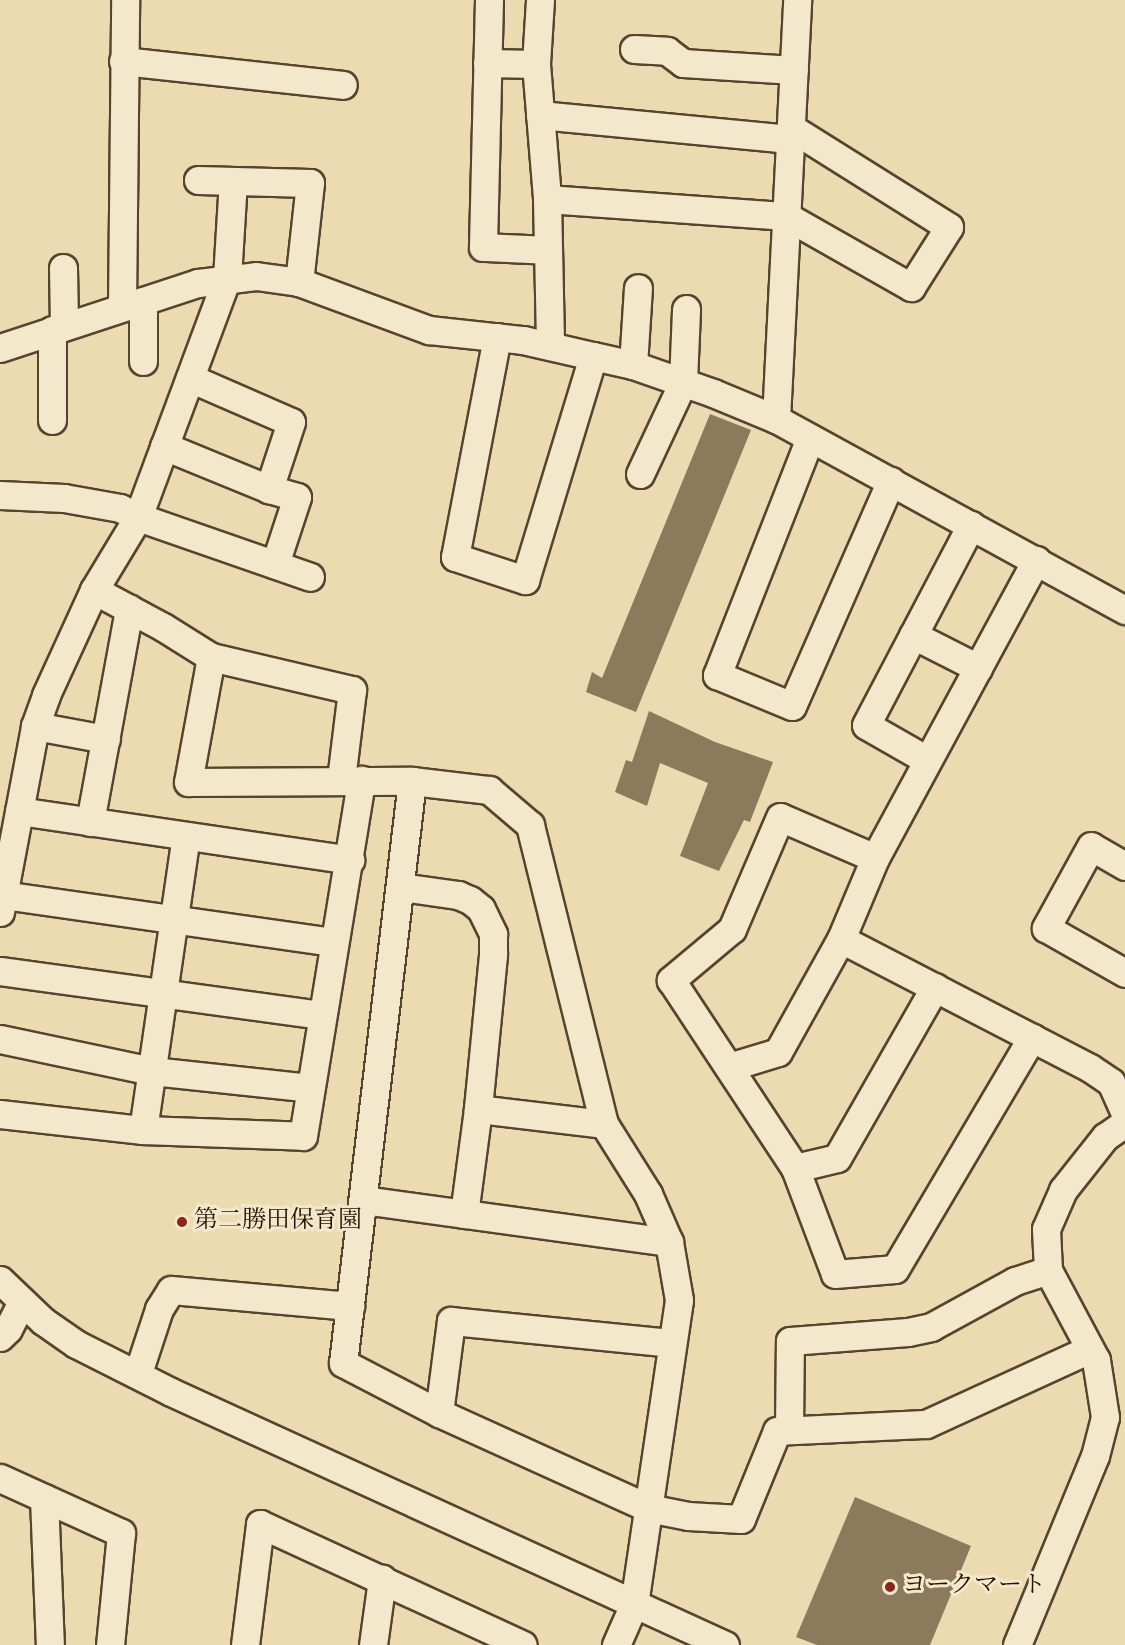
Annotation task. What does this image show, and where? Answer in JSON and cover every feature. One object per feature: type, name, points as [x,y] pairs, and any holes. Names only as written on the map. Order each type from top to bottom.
[{"type":"street","points":[[125,0],[123,61],[132,303],[143,361]]},
{"type":"street","points":[[489,0],[483,247],[548,250]]},
{"type":"street","points":[[540,0],[536,64],[547,199],[550,346]]},
{"type":"street","points":[[776,419],[797,0]]},
{"type":"street","points":[[634,49],[667,51],[683,63],[794,70]]},
{"type":"street","points":[[123,61],[343,85]]},
{"type":"street","points":[[487,63],[536,64]]},
{"type":"street","points":[[540,115],[790,134],[949,227],[911,287],[786,216],[547,199]]},
{"type":"street","points":[[198,180],[310,183],[299,282]]},
{"type":"street","points":[[233,181],[227,278],[138,517],[94,590],[57,666],[36,726],[12,819],[2,903],[174,919],[334,942]]},
{"type":"street","points":[[52,420],[63,268]]},
{"type":"street","points":[[0,348],[198,283],[256,276],[299,282],[429,330],[497,337],[550,346],[633,365],[683,382],[776,419],[1125,610]]},
{"type":"street","points":[[633,365],[638,288]]},
{"type":"street","points":[[640,474],[683,382],[686,309]]},
{"type":"street","points":[[497,337],[455,557],[525,580],[593,356]]},
{"type":"street","points":[[190,378],[291,422],[269,489]]},
{"type":"street","points":[[810,438],[717,675],[792,706],[891,481]]},
{"type":"street","points":[[164,446],[269,489],[297,497],[275,564]]},
{"type":"street","points":[[0,495],[64,498],[120,508],[138,517],[310,577]]},
{"type":"street","points":[[927,760],[866,725],[971,525]]},
{"type":"street","points":[[729,1067],[778,1052],[841,939],[875,858],[1036,560]]},
{"type":"street","points":[[0,1114],[144,1130],[303,1136],[334,942],[350,860],[352,690],[211,657],[94,590]]},
{"type":"street","points":[[90,822],[129,609]]},
{"type":"street","points":[[913,635],[978,668]]},
{"type":"street","points":[[211,657],[188,782],[412,781],[489,790],[530,825],[604,1124],[648,1194],[669,1242],[679,1300],[634,1604],[615,1645]]},
{"type":"street","points":[[36,726],[106,739]]},
{"type":"street","points":[[412,781],[343,1363],[439,1413],[648,1508],[688,1516],[741,1519],[748,1507],[777,1431],[926,1424],[1090,1349]]},
{"type":"street","points":[[875,858],[780,817],[732,929],[671,980],[795,1168],[835,1274],[895,1269],[1032,1037]]},
{"type":"street","points":[[12,819],[90,822],[350,860]]},
{"type":"street","points":[[144,1130],[186,836]]},
{"type":"street","points":[[1125,866],[1091,846],[1046,928],[1125,973]]},
{"type":"street","points":[[401,887],[458,895],[481,909],[490,927],[493,955],[478,1109],[464,1214]]},
{"type":"street","points":[[841,939],[1032,1037],[1111,1082],[1125,1113]]},
{"type":"street","points":[[0,971],[322,1015]]},
{"type":"street","points":[[795,1168],[837,1158],[935,987]]},
{"type":"street","points":[[0,1040],[152,1071],[310,1088]]},
{"type":"street","points":[[478,1109],[604,1124]]},
{"type":"street","points":[[1017,1645],[1095,1456],[1105,1417],[1114,1413],[1096,1360],[1048,1270],[1046,1229],[1063,1190],[1105,1137],[1125,1123]]},
{"type":"street","points":[[363,1200],[669,1242]]},
{"type":"street","points":[[789,1430],[790,1341],[908,1332],[931,1327],[1015,1281],[1048,1270]]},
{"type":"street","points":[[0,1280],[11,1306],[8,1329],[0,1336]]},
{"type":"street","points":[[138,1373],[159,1309],[171,1290],[350,1306]]},
{"type":"street","points":[[11,1306],[43,1321],[76,1344],[138,1373],[171,1392],[634,1604],[669,1633],[725,1645]]},
{"type":"street","points":[[439,1413],[451,1321],[672,1343]]},
{"type":"street","points":[[0,1478],[122,1533],[110,1645]]},
{"type":"street","points":[[44,1498],[50,1645]]},
{"type":"street","points":[[245,1645],[260,1524],[382,1580],[497,1639],[523,1645]]},
{"type":"street","points":[[373,1645],[382,1580]]},
{"type":"building","points":[[710,414],[751,430],[636,712],[586,692],[592,672],[602,678]]},
{"type":"building","points":[[649,711],[715,742],[773,762],[750,822],[744,820],[719,871],[680,856],[708,783],[660,763],[647,806],[615,792],[626,760],[632,762]]},
{"type":"building","points":[[855,1497],[971,1546],[930,1645],[817,1645],[796,1637]]},
{"type":"place","name":"第二勝田保育園","points":[[182,1222]]},
{"type":"place","name":"ヨークマート","points":[[890,1587]]}]
